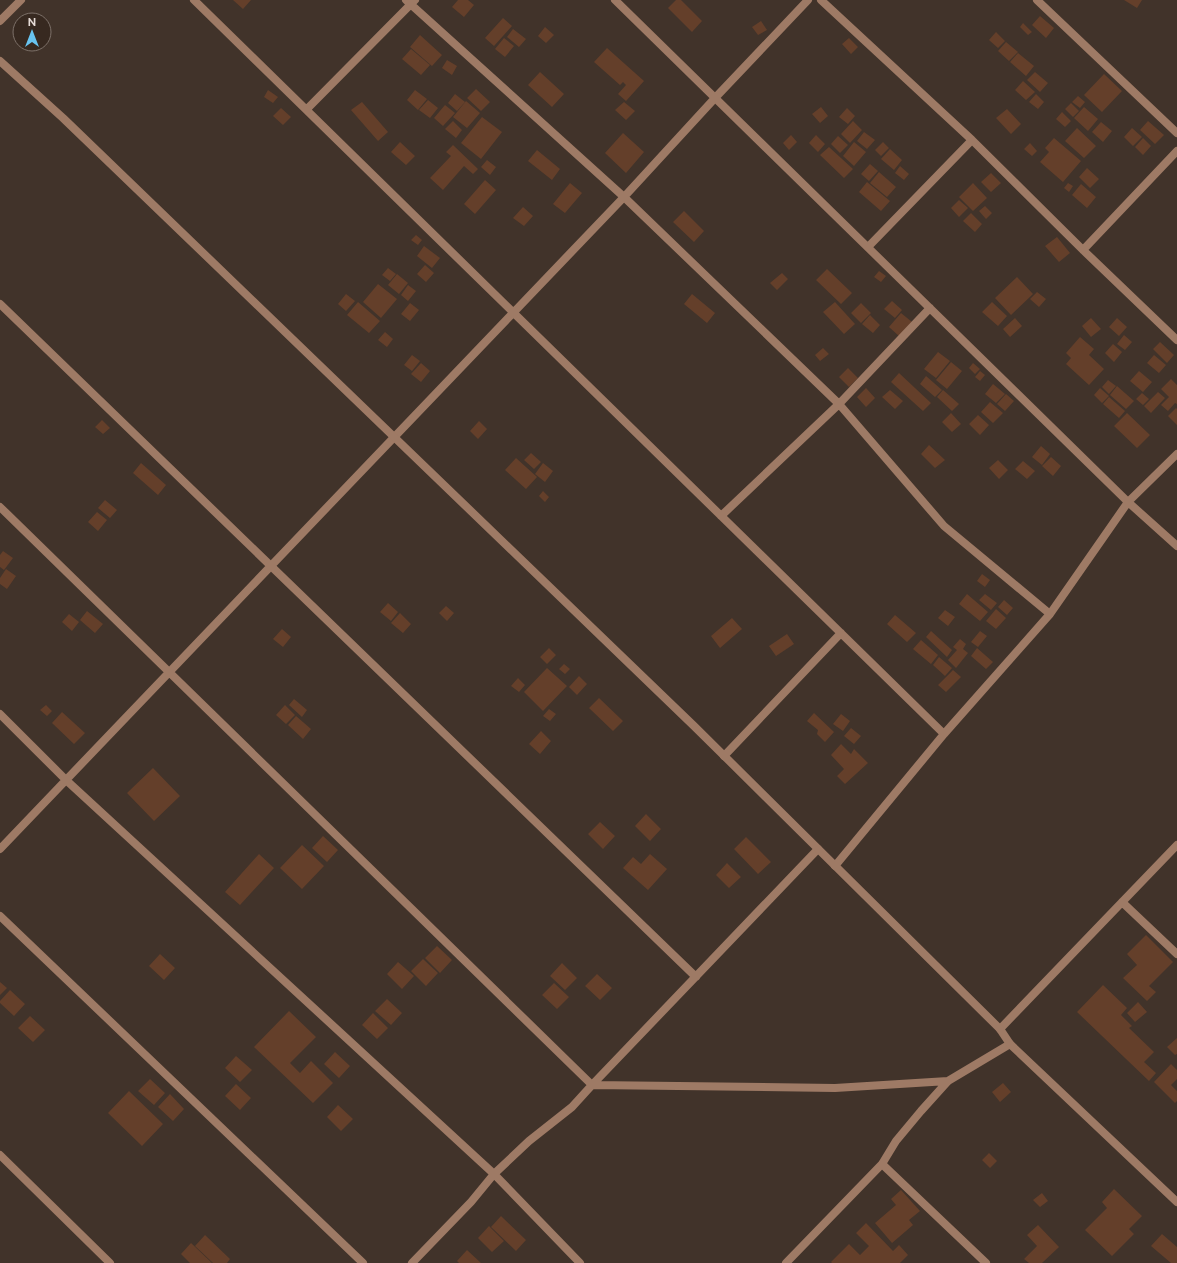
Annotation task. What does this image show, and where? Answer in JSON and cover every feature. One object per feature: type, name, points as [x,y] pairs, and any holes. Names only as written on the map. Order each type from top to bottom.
[{"type":"street","points":[[0,21],[21,0]]},
{"type":"street","points":[[194,0],[944,734]]},
{"type":"street","points":[[615,0],[1128,502],[1177,546]]},
{"type":"street","points":[[0,849],[624,197],[808,0]]},
{"type":"street","points":[[821,0],[972,140],[1083,250],[1177,340]]},
{"type":"street","points":[[1037,0],[1177,133]]},
{"type":"street","points":[[307,109],[411,2],[624,197],[839,404],[944,526],[1050,614]]},
{"type":"street","points":[[0,61],[63,118],[724,756],[1000,1029],[1010,1044],[1177,1202]]},
{"type":"street","points":[[868,247],[972,140]]},
{"type":"street","points":[[1083,250],[1177,151]]},
{"type":"street","points":[[0,304],[696,977]]},
{"type":"street","points":[[721,516],[839,404],[930,308]]},
{"type":"street","points":[[835,866],[944,734],[1050,614],[1128,502],[1177,454]]},
{"type":"street","points":[[0,507],[592,1085],[835,1088],[948,1081]]},
{"type":"street","points":[[724,756],[841,633]]},
{"type":"street","points":[[0,714],[66,780],[494,1174],[580,1263]]},
{"type":"street","points":[[1000,1029],[1177,845]]},
{"type":"street","points":[[412,1263],[471,1202],[494,1174],[529,1141],[572,1107],[818,849]]},
{"type":"street","points":[[1122,902],[1177,954]]},
{"type":"street","points":[[0,916],[363,1263]]},
{"type":"street","points":[[786,1263],[882,1164],[896,1141],[948,1081],[1010,1044]]},
{"type":"street","points":[[0,1155],[110,1263]]},
{"type":"street","points":[[882,1164],[986,1263]]},
{"type":"building","points":[[233,0],[251,0],[243,9]]},
{"type":"building","points":[[458,0],[468,0],[474,5],[464,17],[452,7]]},
{"type":"building","points":[[676,0],[681,0],[702,21],[692,32],[668,8]]},
{"type":"building","points":[[1124,0],[1142,0],[1137,8]]},
{"type":"building","points":[[1040,16],[1054,28],[1046,38],[1032,25]]},
{"type":"building","points":[[503,18],[512,26],[494,46],[485,38]]},
{"type":"building","points":[[761,21],[767,30],[758,35],[752,27]]},
{"type":"building","points":[[1023,23],[1032,32],[1028,35],[1020,27]]},
{"type":"building","points":[[545,27],[554,35],[546,43],[538,36]]},
{"type":"building","points":[[513,29],[526,39],[519,47],[507,37]]},
{"type":"building","points":[[996,32],[1005,41],[998,48],[989,40]]},
{"type":"building","points":[[420,35],[442,55],[432,66],[410,47]]},
{"type":"building","points":[[504,38],[514,46],[505,57],[495,49]]},
{"type":"building","points":[[849,38],[858,47],[851,54],[842,44]]},
{"type":"building","points":[[1006,42],[1018,52],[1009,61],[998,51]]},
{"type":"building","points":[[607,48],[644,81],[626,101],[618,94],[626,85],[623,82],[620,85],[594,62]]},
{"type":"building","points":[[411,49],[430,65],[421,75],[402,59]]},
{"type":"building","points":[[1018,53],[1034,66],[1026,76],[1010,62]]},
{"type":"building","points":[[447,60],[457,66],[452,75],[442,68]]},
{"type":"building","points":[[540,72],[564,94],[552,107],[528,85]]},
{"type":"building","points":[[1035,72],[1048,83],[1040,92],[1027,80]]},
{"type":"building","points":[[1104,74],[1122,91],[1102,112],[1084,95]]},
{"type":"building","points":[[1023,81],[1035,92],[1026,100],[1015,90]]},
{"type":"building","points":[[476,89],[490,102],[481,111],[467,98]]},
{"type":"building","points":[[268,90],[278,97],[273,103],[264,97]]},
{"type":"building","points":[[415,90],[427,99],[418,110],[407,100]]},
{"type":"building","points":[[455,94],[465,102],[457,111],[448,103]]},
{"type":"building","points":[[1036,94],[1044,102],[1038,109],[1029,102]]},
{"type":"building","points":[[1078,96],[1085,102],[1080,108],[1072,102]]},
{"type":"building","points":[[428,100],[438,108],[430,118],[419,110]]},
{"type":"building","points":[[466,101],[480,113],[467,128],[453,117]]},
{"type":"building","points":[[362,102],[388,132],[378,141],[351,110]]},
{"type":"building","points":[[624,102],[635,111],[626,120],[615,110]]},
{"type":"building","points":[[1071,103],[1079,111],[1073,117],[1065,109]]},
{"type":"building","points":[[445,105],[455,113],[443,126],[434,118]]},
{"type":"building","points":[[821,107],[828,116],[820,123],[812,114]]},
{"type":"building","points":[[1084,107],[1098,119],[1088,131],[1074,118]]},
{"type":"building","points":[[281,108],[291,117],[283,125],[273,116]]},
{"type":"building","points":[[847,108],[855,116],[848,124],[839,117]]},
{"type":"building","points":[[1007,109],[1021,124],[1011,134],[996,118]]},
{"type":"building","points":[[1062,112],[1071,121],[1065,127],[1056,119]]},
{"type":"building","points":[[482,117],[502,132],[481,159],[461,143]]},
{"type":"building","points":[[453,121],[462,130],[456,138],[445,129]]},
{"type":"building","points":[[853,121],[862,130],[850,143],[841,134]]},
{"type":"building","points":[[1148,121],[1164,135],[1155,144],[1140,130]]},
{"type":"building","points":[[1101,122],[1112,131],[1103,142],[1092,132]]},
{"type":"building","points":[[1077,128],[1096,146],[1084,158],[1065,141]]},
{"type":"building","points":[[1132,128],[1142,137],[1133,146],[1124,137]]},
{"type":"building","points":[[864,132],[875,140],[867,149],[857,141]]},
{"type":"building","points":[[623,133],[644,152],[626,173],[605,153]]},
{"type":"building","points":[[791,135],[797,142],[789,150],[783,143]]},
{"type":"building","points":[[816,135],[825,144],[818,152],[809,143]]},
{"type":"building","points":[[838,136],[848,145],[840,153],[831,144]]},
{"type":"building","points":[[1054,138],[1081,161],[1063,182],[1040,162],[1049,152],[1045,148]]},
{"type":"building","points":[[1143,138],[1151,146],[1143,155],[1135,147]]},
{"type":"building","points":[[400,142],[415,156],[406,165],[391,152]]},
{"type":"building","points":[[854,142],[866,152],[854,166],[843,156]]},
{"type":"building","points":[[883,142],[889,148],[881,156],[875,150]]},
{"type":"building","points":[[1030,143],[1037,151],[1032,156],[1024,149]]},
{"type":"building","points":[[453,145],[478,169],[473,174],[464,166],[443,190],[430,178],[451,156],[446,152]]},
{"type":"building","points":[[829,147],[853,169],[844,178],[820,155]]},
{"type":"building","points":[[890,149],[902,160],[894,170],[881,159]]},
{"type":"building","points":[[537,150],[560,169],[552,180],[528,161]]},
{"type":"building","points":[[487,160],[496,167],[490,175],[481,167]]},
{"type":"building","points":[[870,164],[878,171],[869,181],[861,174]]},
{"type":"building","points":[[900,166],[909,174],[904,180],[895,173]]},
{"type":"building","points":[[1087,168],[1099,179],[1090,188],[1079,177]]},
{"type":"building","points":[[879,172],[896,187],[887,197],[870,183]]},
{"type":"building","points":[[991,173],[1001,183],[991,192],[981,182]]},
{"type":"building","points":[[485,180],[496,190],[475,214],[464,204]]},
{"type":"building","points":[[867,182],[890,201],[881,211],[859,192]]},
{"type":"building","points":[[570,183],[582,193],[565,213],[553,204]]},
{"type":"building","points":[[973,183],[987,198],[973,211],[959,197]]},
{"type":"building","points":[[1068,183],[1073,186],[1069,192],[1064,188]]},
{"type":"building","points":[[1081,184],[1096,197],[1087,208],[1072,195]]},
{"type":"building","points":[[959,200],[968,208],[959,217],[951,208]]},
{"type":"building","points":[[985,206],[992,213],[986,219],[979,211]]},
{"type":"building","points":[[523,207],[533,216],[524,226],[513,218]]},
{"type":"building","points":[[684,211],[704,231],[694,242],[673,222]]},
{"type":"building","points":[[971,213],[982,224],[975,232],[963,221]]},
{"type":"building","points":[[416,235],[422,240],[418,245],[411,240]]},
{"type":"building","points":[[1057,237],[1070,253],[1059,262],[1045,246]]},
{"type":"building","points":[[424,246],[440,258],[432,268],[417,256]]},
{"type":"building","points":[[425,265],[434,273],[426,282],[417,274]]},
{"type":"building","points":[[388,268],[396,274],[390,281],[382,275]]},
{"type":"building","points":[[827,269],[852,293],[841,304],[816,280]]},
{"type":"building","points":[[879,271],[886,276],[881,282],[874,277]]},
{"type":"building","points":[[782,273],[788,279],[777,290],[770,283]]},
{"type":"building","points":[[397,274],[408,283],[399,294],[388,285]]},
{"type":"building","points":[[1017,277],[1033,294],[1011,315],[995,298]]},
{"type":"building","points":[[378,284],[397,299],[381,318],[363,302]]},
{"type":"building","points":[[408,285],[416,291],[408,301],[401,295]]},
{"type":"building","points":[[1037,292],[1046,299],[1039,307],[1030,299]]},
{"type":"building","points":[[346,294],[355,301],[346,311],[338,304]]},
{"type":"building","points":[[692,294],[715,313],[707,323],[684,304]]},
{"type":"building","points":[[892,301],[902,310],[895,318],[884,309]]},
{"type":"building","points":[[358,302],[380,321],[369,333],[347,315]]},
{"type":"building","points":[[835,302],[855,324],[844,334],[823,312]]},
{"type":"building","points":[[992,302],[1007,316],[998,326],[982,312]]},
{"type":"building","points":[[410,303],[419,310],[410,321],[401,314]]},
{"type":"building","points":[[861,303],[871,313],[861,323],[851,313]]},
{"type":"building","points":[[901,313],[912,322],[899,336],[889,327]]},
{"type":"building","points":[[870,315],[880,325],[873,333],[862,324]]},
{"type":"building","points":[[1015,318],[1022,326],[1010,337],[1003,329]]},
{"type":"building","points":[[1091,318],[1101,329],[1091,337],[1082,326]]},
{"type":"building","points":[[1117,318],[1127,327],[1119,336],[1109,327]]},
{"type":"building","points":[[385,332],[393,339],[387,347],[378,340]]},
{"type":"building","points":[[1124,335],[1132,342],[1125,350],[1117,344]]},
{"type":"building","points":[[1080,337],[1094,349],[1089,355],[1104,369],[1089,385],[1066,364],[1071,358],[1066,353]]},
{"type":"building","points":[[1160,342],[1174,355],[1167,363],[1153,349]]},
{"type":"building","points":[[1113,344],[1122,352],[1114,362],[1105,353]]},
{"type":"building","points":[[823,348],[829,354],[820,361],[815,355]]},
{"type":"building","points":[[938,352],[950,361],[936,378],[924,369]]},
{"type":"building","points":[[412,355],[420,361],[412,371],[404,365]]},
{"type":"building","points":[[1154,355],[1166,365],[1159,373],[1147,363]]},
{"type":"building","points":[[951,362],[962,371],[947,389],[936,380]]},
{"type":"building","points":[[421,363],[430,371],[421,382],[411,374]]},
{"type":"building","points":[[973,363],[980,369],[975,374],[969,368]]},
{"type":"building","points":[[848,368],[858,378],[849,387],[839,377]]},
{"type":"building","points":[[980,371],[985,375],[980,381],[975,377]]},
{"type":"building","points":[[1139,371],[1152,382],[1143,392],[1130,381]]},
{"type":"building","points":[[899,373],[931,403],[923,411],[891,382]]},
{"type":"building","points":[[926,376],[942,390],[935,397],[920,384]]},
{"type":"building","points":[[1171,379],[1177,385],[1177,404],[1175,403],[1168,411],[1161,405],[1169,397],[1161,389]]},
{"type":"building","points":[[1108,380],[1116,386],[1109,394],[1102,387]]},
{"type":"building","points":[[993,384],[1005,394],[996,403],[985,394]]},
{"type":"building","points":[[1117,386],[1134,401],[1126,409],[1110,395]]},
{"type":"building","points":[[866,388],[875,398],[866,407],[857,397]]},
{"type":"building","points":[[1100,388],[1109,396],[1102,403],[1094,395]]},
{"type":"building","points":[[890,390],[903,401],[895,409],[882,397]]},
{"type":"building","points":[[943,390],[959,404],[952,411],[937,397]]},
{"type":"building","points":[[1158,392],[1165,398],[1151,413],[1144,406]]},
{"type":"building","points":[[1142,393],[1149,399],[1143,405],[1136,399]]},
{"type":"building","points":[[1006,394],[1014,401],[1005,411],[997,404]]},
{"type":"building","points":[[1109,397],[1125,411],[1119,418],[1103,404]]},
{"type":"building","points":[[990,402],[1003,413],[993,423],[981,412]]},
{"type":"building","points":[[1176,408],[1177,409],[1177,425],[1168,416]]},
{"type":"building","points":[[951,413],[961,424],[952,432],[942,422]]},
{"type":"building","points":[[1127,413],[1150,435],[1137,448],[1114,426]]},
{"type":"building","points":[[978,415],[989,425],[980,435],[969,424]]},
{"type":"building","points":[[102,420],[110,428],[103,434],[95,427]]},
{"type":"building","points":[[479,421],[487,429],[478,439],[470,431]]},
{"type":"building","points":[[929,445],[945,460],[935,468],[921,454]]},
{"type":"building","points":[[1041,446],[1050,454],[1042,465],[1032,457]]},
{"type":"building","points":[[531,453],[541,462],[534,469],[524,460]]},
{"type":"building","points":[[1051,457],[1061,466],[1053,476],[1042,466]]},
{"type":"building","points":[[516,458],[537,477],[526,489],[505,470]]},
{"type":"building","points":[[998,460],[1008,470],[999,479],[989,468]]},
{"type":"building","points":[[1023,461],[1035,471],[1027,479],[1015,469]]},
{"type":"building","points":[[141,463],[166,485],[158,495],[133,473]]},
{"type":"building","points":[[543,463],[553,471],[545,482],[535,474]]},
{"type":"building","points":[[543,491],[549,497],[545,502],[539,496]]},
{"type":"building","points":[[105,500],[117,510],[110,518],[98,508]]},
{"type":"building","points":[[97,512],[107,520],[98,531],[88,522]]},
{"type":"building","points":[[3,551],[13,558],[4,570],[0,567],[0,555]]},
{"type":"building","points":[[6,569],[16,576],[7,589],[0,584],[0,578]]},
{"type":"building","points":[[982,574],[990,580],[985,587],[977,581]]},
{"type":"building","points":[[967,594],[988,612],[980,621],[959,604]]},
{"type":"building","points":[[985,594],[997,603],[991,610],[979,600]]},
{"type":"building","points":[[1004,600],[1013,608],[1007,615],[998,607]]},
{"type":"building","points":[[388,603],[398,612],[391,621],[380,612]]},
{"type":"building","points":[[446,606],[454,613],[447,621],[439,613]]},
{"type":"building","points":[[996,609],[1006,618],[996,629],[986,621]]},
{"type":"building","points":[[945,610],[955,617],[948,626],[938,618]]},
{"type":"building","points":[[87,611],[103,624],[95,633],[80,620]]},
{"type":"building","points":[[400,613],[411,624],[403,633],[391,623]]},
{"type":"building","points":[[69,614],[79,622],[72,631],[62,622]]},
{"type":"building","points":[[895,615],[916,633],[907,642],[887,624]]},
{"type":"building","points":[[732,618],[742,629],[720,648],[711,636]]},
{"type":"building","points":[[282,629],[291,637],[283,647],[273,639]]},
{"type":"building","points":[[931,631],[952,650],[947,657],[926,637]]},
{"type":"building","points":[[980,631],[987,636],[978,647],[971,642]]},
{"type":"building","points":[[787,634],[794,644],[776,656],[769,646]]},
{"type":"building","points":[[960,639],[966,644],[963,649],[968,653],[956,668],[948,660],[957,650],[953,647]]},
{"type":"building","points":[[921,640],[938,655],[931,664],[913,649]]},
{"type":"building","points":[[549,648],[556,655],[547,664],[540,657]]},
{"type":"building","points":[[977,648],[993,662],[986,669],[971,656]]},
{"type":"building","points":[[939,657],[952,668],[945,676],[933,665]]},
{"type":"building","points":[[564,664],[570,669],[565,674],[559,669]]},
{"type":"building","points":[[547,668],[567,686],[543,711],[524,692]]},
{"type":"building","points":[[953,670],[961,677],[946,692],[938,685]]},
{"type":"building","points":[[579,676],[587,684],[577,695],[569,687]]},
{"type":"building","points":[[518,678],[525,685],[519,692],[511,686]]},
{"type":"building","points":[[599,698],[623,721],[613,731],[589,708]]},
{"type":"building","points":[[294,699],[307,710],[302,717],[289,705]]},
{"type":"building","points":[[46,705],[52,711],[47,716],[40,710]]},
{"type":"building","points":[[285,705],[295,715],[286,724],[276,715]]},
{"type":"building","points":[[549,709],[556,714],[550,721],[543,716]]},
{"type":"building","points":[[62,712],[85,733],[74,744],[52,723]]},
{"type":"building","points":[[814,713],[834,732],[825,742],[817,734],[818,730],[807,721]]},
{"type":"building","points":[[841,714],[850,721],[843,731],[833,724]]},
{"type":"building","points":[[296,716],[311,729],[303,739],[288,725]]},
{"type":"building","points":[[851,728],[861,736],[854,744],[844,736]]},
{"type":"building","points":[[541,731],[551,741],[540,754],[529,744]]},
{"type":"building","points":[[841,744],[851,754],[854,749],[868,763],[845,784],[837,776],[844,769],[831,755]]},
{"type":"building","points":[[153,768],[180,796],[154,821],[127,793]]},
{"type":"building","points":[[646,814],[661,829],[650,841],[635,826]]},
{"type":"building","points":[[600,822],[615,836],[603,849],[588,834]]},
{"type":"building","points":[[323,836],[338,850],[327,862],[312,848]]},
{"type":"building","points":[[746,837],[771,862],[758,874],[734,849]]},
{"type":"building","points":[[302,845],[324,866],[302,889],[280,868]]},
{"type":"building","points":[[259,854],[274,868],[240,905],[225,892]]},
{"type":"building","points":[[650,854],[667,869],[648,890],[623,868],[633,857],[641,864]]},
{"type":"building","points":[[727,863],[741,877],[729,888],[716,875]]},
{"type":"building","points":[[1146,935],[1173,962],[1149,986],[1156,992],[1147,1001],[1123,978],[1137,965],[1127,954]]},
{"type":"building","points":[[437,946],[452,960],[440,973],[425,958]]},
{"type":"building","points":[[160,954],[175,968],[164,980],[149,966]]},
{"type":"building","points":[[423,959],[438,973],[426,986],[411,971]]},
{"type":"building","points":[[398,962],[414,976],[402,989],[387,974]]},
{"type":"building","points":[[562,963],[577,978],[565,990],[550,976]]},
{"type":"building","points":[[597,974],[612,988],[600,1000],[585,986]]},
{"type":"building","points":[[0,982],[7,988],[0,995]]},
{"type":"building","points":[[554,983],[569,997],[557,1009],[542,995]]},
{"type":"building","points":[[1103,985],[1127,1008],[1121,1015],[1132,1026],[1129,1028],[1154,1052],[1144,1062],[1156,1073],[1149,1081],[1077,1012]]},
{"type":"building","points":[[10,990],[25,1004],[14,1016],[0,1003],[0,1001]]},
{"type":"building","points":[[387,999],[402,1013],[391,1025],[375,1011]]},
{"type":"building","points":[[1138,1002],[1147,1012],[1135,1022],[1127,1013]]},
{"type":"building","points":[[289,1011],[316,1037],[290,1063],[300,1073],[311,1061],[333,1083],[313,1103],[254,1047]]},
{"type":"building","points":[[373,1013],[388,1028],[377,1039],[362,1025]]},
{"type":"building","points":[[30,1016],[45,1030],[33,1042],[18,1028]]},
{"type":"building","points":[[1177,1038],[1177,1054],[1175,1055],[1167,1047]]},
{"type":"building","points":[[335,1052],[350,1066],[339,1078],[324,1064]]},
{"type":"building","points":[[236,1056],[252,1070],[240,1082],[225,1068]]},
{"type":"building","points":[[1171,1064],[1177,1070],[1177,1079],[1171,1085],[1177,1091],[1177,1101],[1175,1103],[1154,1082]]},
{"type":"building","points":[[150,1079],[165,1093],[154,1105],[138,1091]]},
{"type":"building","points":[[1003,1083],[1011,1092],[1000,1102],[992,1092]]},
{"type":"building","points":[[236,1084],[251,1098],[240,1110],[225,1096]]},
{"type":"building","points":[[129,1091],[163,1124],[142,1146],[108,1113]]},
{"type":"building","points":[[170,1094],[184,1109],[173,1121],[158,1107]]},
{"type":"building","points":[[338,1105],[353,1119],[341,1131],[327,1117]]},
{"type":"building","points":[[989,1153],[997,1161],[990,1168],[982,1160]]},
{"type":"building","points":[[1114,1189],[1142,1216],[1129,1229],[1134,1234],[1112,1256],[1085,1230],[1107,1208],[1102,1202]]},
{"type":"building","points":[[901,1190],[920,1211],[909,1220],[913,1225],[892,1243],[875,1223],[896,1205],[891,1199]]},
{"type":"building","points":[[1042,1193],[1048,1201],[1040,1207],[1033,1200]]},
{"type":"building","points":[[501,1216],[526,1240],[516,1251],[491,1227]]},
{"type":"building","points":[[866,1223],[893,1251],[899,1245],[908,1255],[900,1263],[832,1263],[831,1262],[849,1244],[860,1255],[869,1246],[856,1233]]},
{"type":"building","points":[[1038,1225],[1059,1247],[1042,1263],[1029,1263],[1024,1259],[1037,1246],[1027,1235]]},
{"type":"building","points":[[489,1226],[504,1241],[492,1252],[478,1238]]},
{"type":"building","points":[[1162,1234],[1177,1247],[1177,1263],[1171,1263],[1151,1246]]},
{"type":"building","points":[[205,1235],[230,1259],[227,1263],[213,1263],[195,1246]]},
{"type":"building","points":[[191,1243],[212,1263],[190,1263],[181,1254]]},
{"type":"building","points":[[467,1250],[481,1263],[459,1263],[457,1261]]}]
